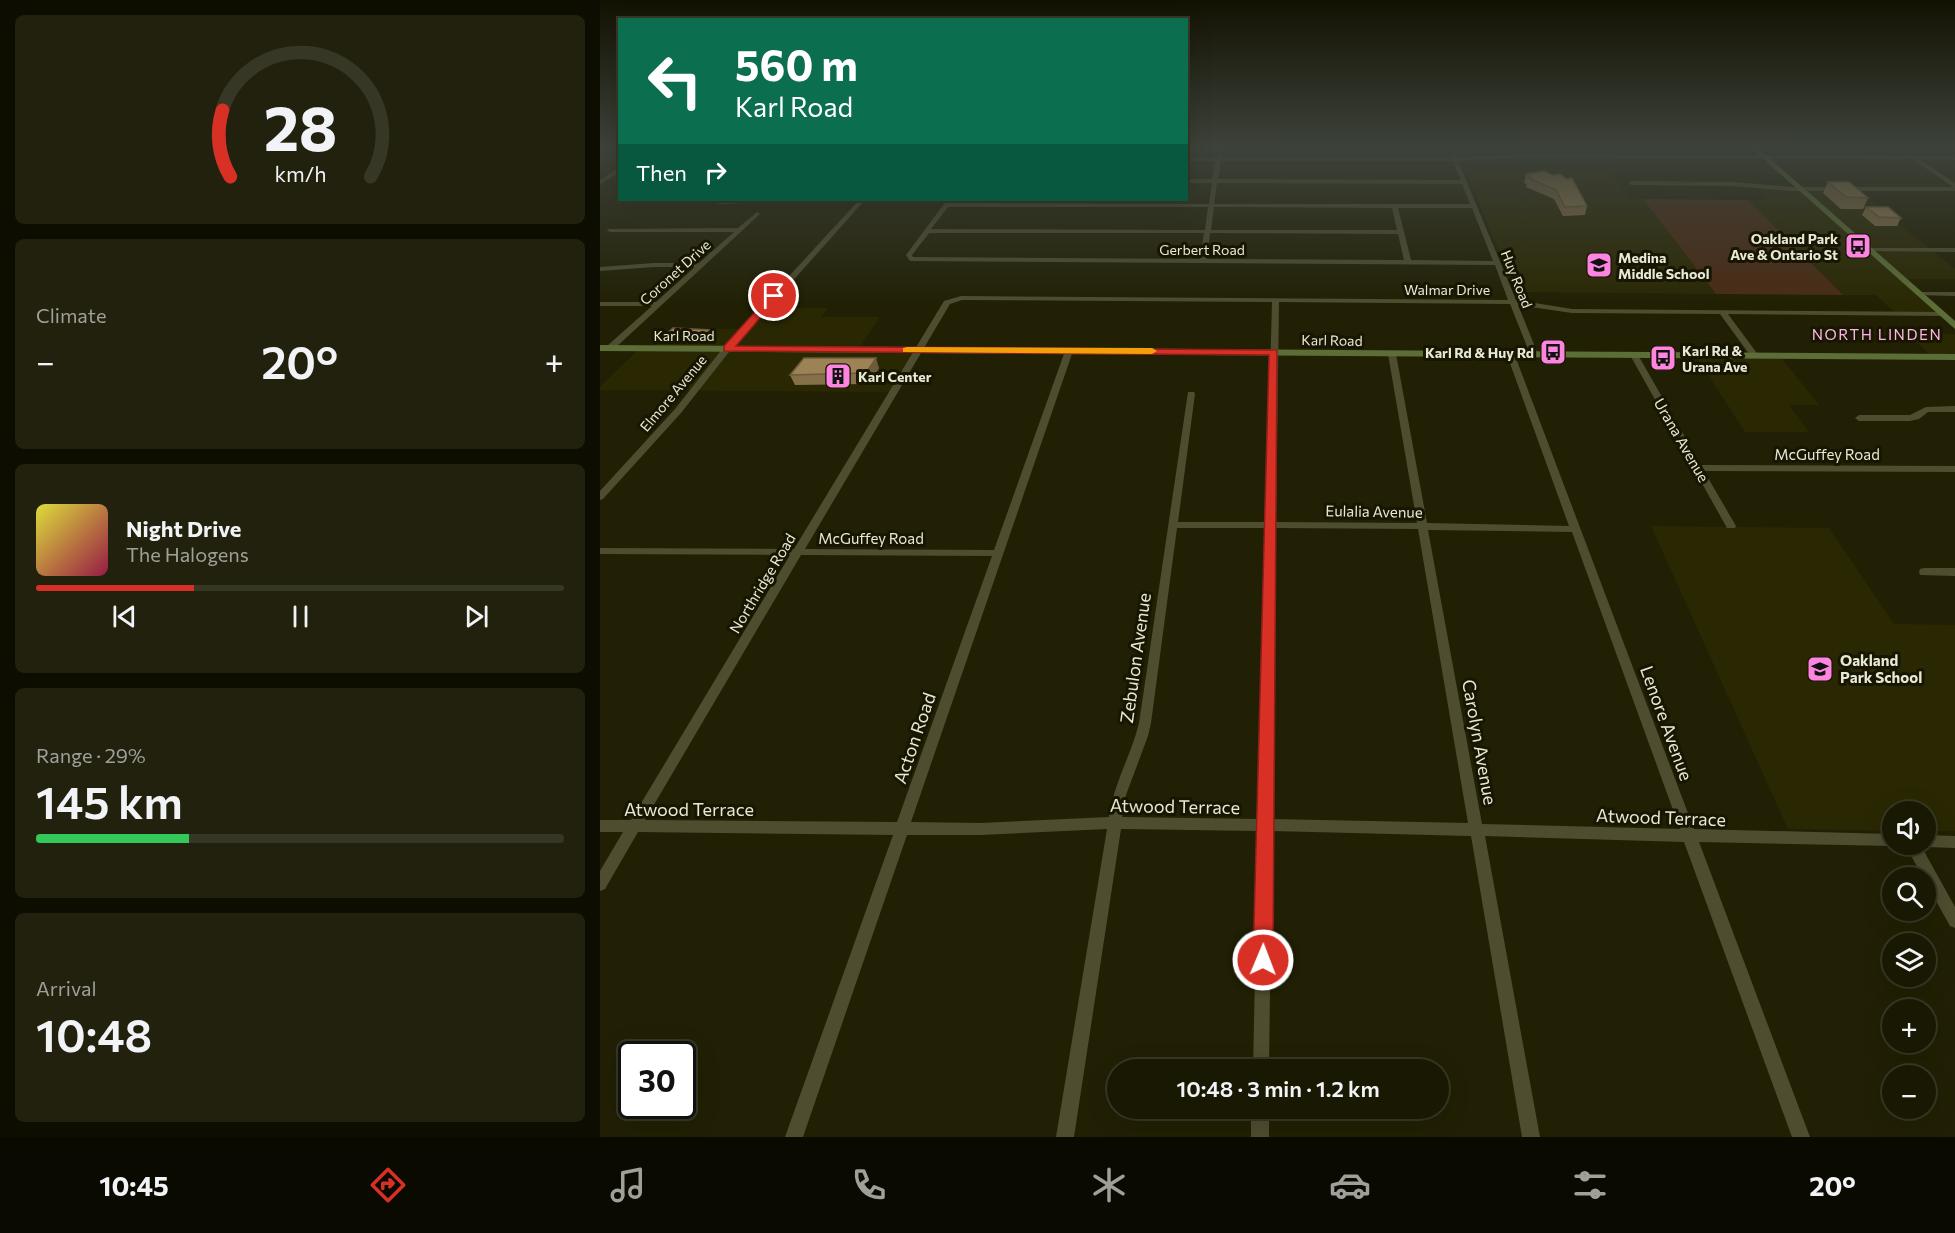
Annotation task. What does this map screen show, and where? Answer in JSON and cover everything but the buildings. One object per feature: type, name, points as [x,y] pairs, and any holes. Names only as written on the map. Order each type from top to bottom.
[{"type":"main road","points":[[1813,200],[1955,326]]},
{"type":"main road","name":"Karl Road","points":[[605,348],[1955,357]]},
{"type":"street","points":[[1203,261],[1212,200]]},
{"type":"street","name":"Huy Road","points":[[1471,200],[1534,354]]},
{"type":"street","points":[[716,201],[746,201]]},
{"type":"street","name":"Elmore Avenue","points":[[600,497],[678,411],[728,349],[861,201]]},
{"type":"street","points":[[927,231],[948,202],[1473,206]]},
{"type":"street","points":[[1395,206],[1408,262]]},
{"type":"street","name":"Coronet Drive","points":[[605,348],[757,214]]},
{"type":"street","points":[[610,230],[739,230]]},
{"type":"street","points":[[927,231],[1401,232]]},
{"type":"street","name":"Gerbert Road","points":[[927,231],[909,255],[911,259],[922,261],[1498,263]]},
{"type":"street","points":[[1869,250],[1955,250]]},
{"type":"street","points":[[600,270],[654,265],[700,265]]},
{"type":"street","points":[[1919,294],[1955,294]]},
{"type":"street","name":"Walmar Drive","points":[[951,300],[961,297],[1513,302],[1572,311],[1942,314]]},
{"type":"street","name":"Northridge Road","points":[[600,884],[918,350],[951,300]]},
{"type":"street","points":[[1261,1059],[1276,300]]},
{"type":"street","points":[[600,304],[657,304]]},
{"type":"street","points":[[1722,312],[1755,356]]},
{"type":"street","name":"Acton Road","points":[[794,1137],[1069,351]]},
{"type":"street","name":"Carolyn Avenue","points":[[1392,354],[1531,1137]]},
{"type":"street","name":"Lenore Avenue","points":[[1511,355],[1801,1137]]},
{"type":"street","name":"Urana Avenue","points":[[1634,355],[1731,526]]},
{"type":"street","name":"Zebulon Avenue","points":[[1065,1137],[1114,823],[1122,782],[1142,736],[1145,723],[1191,394]]},
{"type":"street","points":[[1859,418],[1910,418],[1926,410],[1955,409]]},
{"type":"street","name":"McGuffey Road","points":[[1698,468],[1955,469]]},
{"type":"street","name":"Eulalia Avenue","points":[[1172,525],[1270,524],[1576,530]]},
{"type":"street","name":"McGuffey Road","points":[[600,551],[997,553]]},
{"type":"street","points":[[1924,572],[1955,572]]},
{"type":"street","name":"Atwood Terrace","points":[[600,826],[902,829],[1020,828],[1114,823],[1265,824],[1882,840]]},
{"type":"street","points":[[1936,841],[1955,842]]},
{"type":"street","points":[[1918,855],[1955,921]]},
{"type":"street","points":[[1260,1119],[1260,1137]]},
{"type":"shaded area","name":"Medina Middle School","points":[[1478,200],[1644,200],[1716,294],[1516,292]]},
{"type":"shaded area","points":[[1644,200],[1748,200],[1843,295],[1716,294]]},
{"type":"shaded area","points":[[1748,200],[1869,200],[1955,269],[1955,279],[1902,279],[1940,314],[1896,314],[1876,295],[1843,295]]},
{"type":"shaded area","points":[[763,308],[828,308],[821,317],[880,317],[858,350],[919,350],[892,392],[600,390],[600,387],[640,348],[652,348],[672,329],[744,329]]},
{"type":"shaded area","points":[[1908,333],[1955,334],[1955,357],[1931,356]]},
{"type":"shaded area","points":[[1695,355],[1780,356],[1819,405],[1789,405],[1809,432],[1745,432]]},
{"type":"shaded area","name":"Oakland Park School","points":[[1651,526],[1829,528],[1894,624],[1955,625],[1955,831],[1936,831],[1936,801],[1882,801],[1882,831],[1788,829]]},
{"type":"slow traffic","points":[[907,350],[1152,351]]},
{"type":"place","name":"Oakland Park Ave & Ontario St","points":[[1858,246]]},
{"type":"place","name":"Medina Middle School","points":[[1599,265]]},
{"type":"place","name":"Karl Rd & Huy Rd","points":[[1553,352]]},
{"type":"place","name":"Karl Rd & Urana Ave","points":[[1663,358]]},
{"type":"place","name":"Karl Center","points":[[838,376]]},
{"type":"place","name":"Oakland Park School","points":[[1820,669]]},
{"type":"district","name":"NORTH LINDEN","points":[[1877,334]]},
{"type":"route","points":[[774,296],[728,349],[1274,352],[1263,960]]}]
